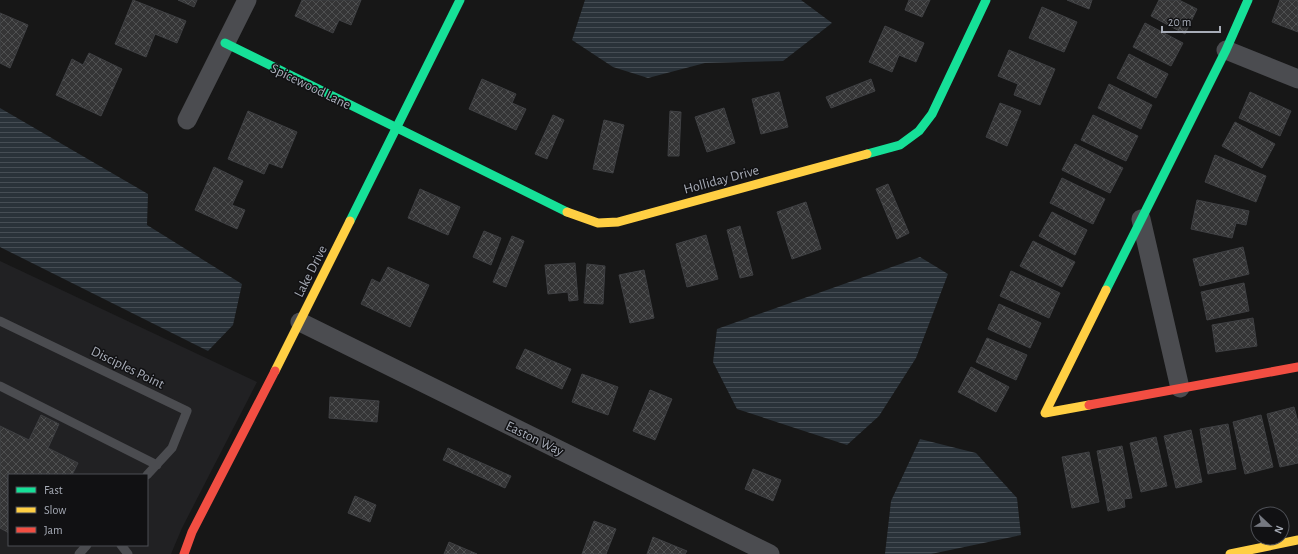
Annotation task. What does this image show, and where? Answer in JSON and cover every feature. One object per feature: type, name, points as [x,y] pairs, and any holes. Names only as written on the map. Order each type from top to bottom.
[{"type":"street","points":[[187,120],[247,0]]},
{"type":"street","name":"Lake Drive","points":[[184,554],[192,532],[300,322],[460,0]]},
{"type":"street","name":"Holliday Drive","points":[[397,128],[575,216],[598,223],[618,222],[900,145],[919,130],[932,114],[986,0]]},
{"type":"street","points":[[1248,0],[1226,50],[1046,413],[1298,367]]},
{"type":"street","name":"Spicewood Lane","points":[[225,44],[397,128]]},
{"type":"street","points":[[1226,50],[1298,79]]},
{"type":"street","points":[[1141,219],[1180,388]]},
{"type":"street","name":"Easton Way","points":[[300,322],[770,554]]},
{"type":"street","points":[[1230,554],[1298,540]]},
{"type":"lane","name":"Disciples Point","points":[[0,321],[188,410],[172,448],[148,474]]},
{"type":"lane","points":[[0,386],[157,465]]},
{"type":"lane","points":[[79,554],[85,546]]},
{"type":"lane","points":[[122,546],[128,554]]},
{"type":"shaded area","points":[[585,0],[801,0],[832,23],[783,61],[705,63],[648,78],[613,67],[572,40]]},
{"type":"shaded area","points":[[0,108],[148,194],[147,225],[242,284],[233,325],[208,351],[0,247]]},
{"type":"shaded area","points":[[920,257],[948,274],[916,358],[879,416],[847,445],[737,409],[713,362],[717,329]]},
{"type":"shaded area","points":[[0,261],[257,382],[182,528],[171,554],[0,554]]},
{"type":"shaded area","points":[[920,439],[976,453],[1017,498],[1021,535],[931,554],[885,554],[891,501]]},
{"type":"building","points":[[133,0],[186,21],[177,43],[155,34],[146,57],[115,44]]},
{"type":"building","points":[[178,0],[197,0],[194,7]]},
{"type":"building","points":[[302,0],[361,0],[351,25],[339,20],[333,33],[295,16]]},
{"type":"building","points":[[909,0],[930,0],[922,17],[905,10]]},
{"type":"building","points":[[1067,0],[1092,0],[1089,9]]},
{"type":"building","points":[[1159,0],[1179,0],[1197,9],[1185,34],[1151,16]]},
{"type":"building","points":[[1280,0],[1298,0],[1298,32],[1272,22]]},
{"type":"building","points":[[1042,7],[1077,22],[1064,52],[1029,38]]},
{"type":"building","points":[[0,13],[28,25],[10,68],[0,63]]},
{"type":"building","points":[[1145,23],[1183,43],[1171,66],[1133,47]]},
{"type":"building","points":[[885,26],[924,43],[916,62],[899,55],[892,72],[869,62]]},
{"type":"building","points":[[1009,50],[1055,69],[1040,105],[1014,95],[1018,84],[998,76]]},
{"type":"building","points":[[89,53],[122,69],[101,116],[56,95],[72,59],[83,65]]},
{"type":"building","points":[[1129,54],[1168,74],[1156,98],[1117,78]]},
{"type":"building","points":[[482,79],[516,94],[512,103],[526,109],[516,130],[469,109]]},
{"type":"building","points":[[871,79],[875,91],[831,108],[826,97]]},
{"type":"building","points":[[1109,84],[1152,105],[1141,129],[1098,108]]},
{"type":"building","points":[[779,92],[788,127],[761,134],[752,99]]},
{"type":"building","points":[[1250,92],[1291,111],[1280,136],[1239,118]]},
{"type":"building","points":[[1000,103],[1021,111],[1007,146],[986,137]]},
{"type":"building","points":[[724,108],[735,143],[707,152],[695,117]]},
{"type":"building","points":[[248,111],[297,132],[282,168],[269,163],[264,174],[228,159]]},
{"type":"building","points":[[670,111],[681,112],[679,156],[668,156]]},
{"type":"building","points":[[553,115],[564,120],[547,159],[535,154]]},
{"type":"building","points":[[1093,115],[1138,136],[1126,161],[1081,140]]},
{"type":"building","points":[[604,120],[624,125],[613,173],[593,169]]},
{"type":"building","points":[[1235,122],[1275,144],[1262,168],[1222,146]]},
{"type":"building","points":[[1075,144],[1123,168],[1110,193],[1062,170]]},
{"type":"building","points":[[1215,155],[1266,176],[1256,202],[1205,182]]},
{"type":"building","points":[[214,167],[243,181],[232,205],[245,210],[237,229],[195,210]]},
{"type":"building","points":[[1062,178],[1105,199],[1093,224],[1050,203]]},
{"type":"building","points":[[888,184],[909,233],[897,239],[876,189]]},
{"type":"building","points":[[420,189],[460,207],[448,235],[408,218]]},
{"type":"building","points":[[1197,200],[1249,211],[1246,225],[1236,223],[1232,238],[1191,229]]},
{"type":"building","points":[[806,202],[821,249],[792,259],[777,212]]},
{"type":"building","points":[[1052,212],[1087,230],[1075,255],[1039,236]]},
{"type":"building","points":[[740,226],[753,275],[740,278],[727,230]]},
{"type":"building","points":[[484,231],[501,238],[491,265],[473,257]]},
{"type":"building","points":[[706,235],[718,279],[687,287],[676,244]]},
{"type":"building","points":[[512,236],[524,241],[506,287],[493,282]]},
{"type":"building","points":[[1033,241],[1075,262],[1062,287],[1020,266]]},
{"type":"building","points":[[1243,247],[1249,274],[1200,286],[1193,259]]},
{"type":"building","points":[[575,263],[578,300],[569,301],[568,292],[548,294],[545,265]]},
{"type":"building","points":[[587,264],[605,266],[603,304],[584,303]]},
{"type":"building","points":[[388,267],[429,285],[410,327],[361,304],[372,279],[380,283]]},
{"type":"building","points":[[644,270],[654,318],[630,323],[619,275]]},
{"type":"building","points":[[1011,271],[1060,293],[1049,318],[1000,296]]},
{"type":"building","points":[[1244,283],[1249,311],[1207,320],[1201,292]]},
{"type":"building","points":[[999,304],[1041,323],[1030,348],[988,329]]},
{"type":"building","points":[[1253,318],[1257,346],[1216,352],[1212,325]]},
{"type":"building","points":[[987,338],[1027,355],[1016,380],[976,362]]},
{"type":"building","points":[[525,349],[571,369],[562,389],[516,368]]},
{"type":"building","points":[[971,367],[1009,387],[996,412],[958,392]]},
{"type":"building","points":[[582,374],[618,387],[608,415],[572,402]]},
{"type":"building","points":[[650,390],[672,399],[655,440],[633,431]]},
{"type":"building","points":[[330,397],[379,401],[377,422],[329,418]]},
{"type":"building","points":[[1294,407],[1298,422],[1298,463],[1280,467],[1267,414]]},
{"type":"building","points":[[41,415],[59,424],[48,448],[78,463],[72,474],[8,474],[8,532],[0,528],[0,426],[29,440]]},
{"type":"building","points":[[1261,415],[1273,467],[1245,474],[1233,422]]},
{"type":"building","points":[[1228,424],[1236,469],[1208,474],[1200,429]]},
{"type":"building","points":[[1191,430],[1202,482],[1176,488],[1164,436]]},
{"type":"building","points":[[1156,437],[1167,486],[1141,492],[1130,443]]},
{"type":"building","points":[[1122,446],[1132,498],[1124,499],[1125,507],[1108,511],[1097,451]]},
{"type":"building","points":[[448,448],[511,476],[505,488],[443,460]]},
{"type":"building","points":[[1089,452],[1099,502],[1072,508],[1062,457]]},
{"type":"building","points":[[753,469],[781,480],[773,501],[745,489]]},
{"type":"building","points":[[355,496],[376,505],[370,522],[348,513]]},
{"type":"building","points":[[594,521],[616,529],[606,554],[582,554]]},
{"type":"building","points":[[653,537],[687,551],[685,554],[647,554]]},
{"type":"building","points":[[449,542],[477,554],[444,554]]},
{"type":"traffic: fast","points":[[350,221],[460,0]]},
{"type":"traffic: fast","points":[[867,154],[900,145],[919,131],[932,114],[986,0]]},
{"type":"traffic: fast","points":[[1106,290],[1226,50],[1248,0]]},
{"type":"traffic: fast","points":[[225,43],[567,212]]},
{"type":"traffic: slow","points":[[567,212],[598,223],[618,222],[867,154]]},
{"type":"traffic: slow","points":[[275,371],[350,221]]},
{"type":"traffic: slow","points":[[1089,405],[1045,413],[1106,290]]},
{"type":"traffic: slow","points":[[1230,554],[1298,540]]},
{"type":"traffic: jam","points":[[1089,405],[1298,367]]},
{"type":"traffic: jam","points":[[184,554],[192,532],[275,371]]}]
